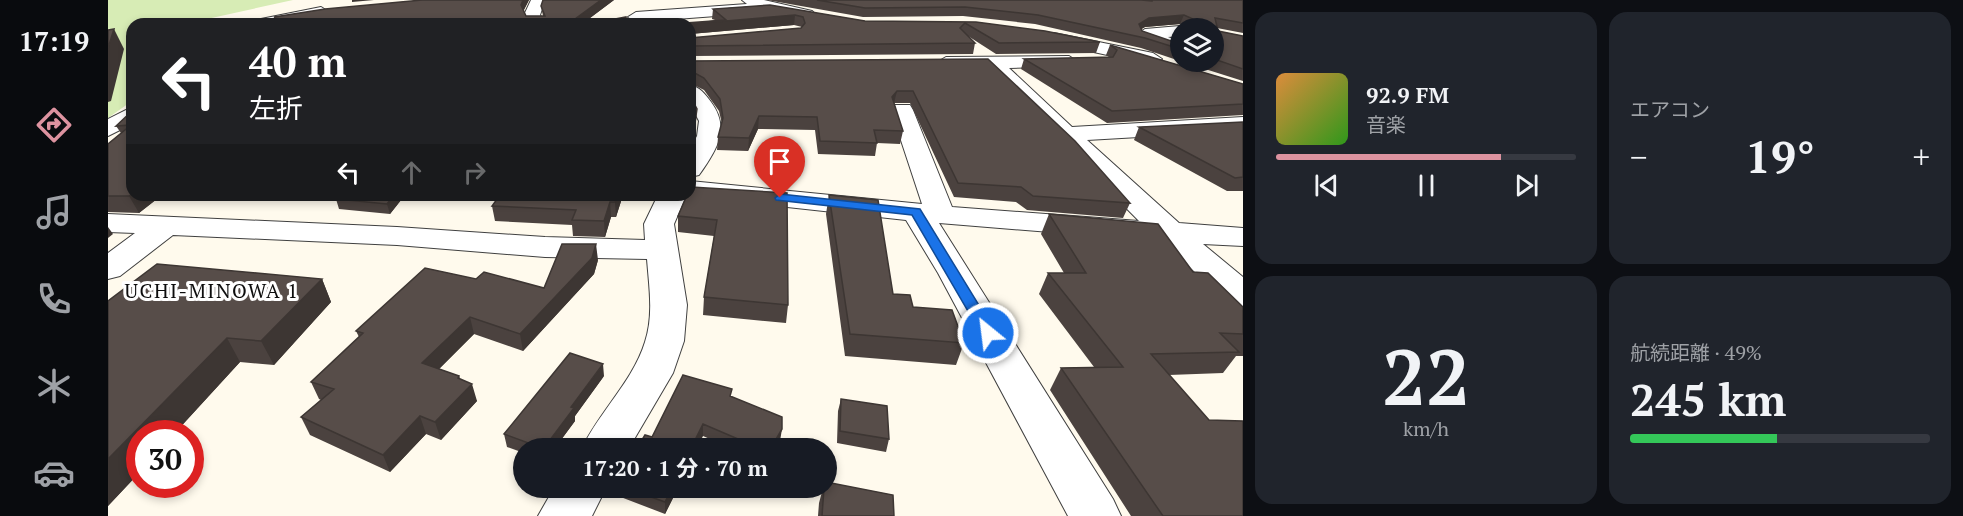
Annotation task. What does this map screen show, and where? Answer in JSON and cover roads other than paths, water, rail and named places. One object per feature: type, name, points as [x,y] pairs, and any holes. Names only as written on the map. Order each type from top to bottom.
[{"type":"street","points":[[534,18],[532,15],[538,0]]},
{"type":"street","points":[[627,0],[637,18]]},
{"type":"street","points":[[750,0],[770,7],[825,17]]},
{"type":"street","points":[[658,18],[770,7]]},
{"type":"street","points":[[292,18],[339,9]]},
{"type":"street","points":[[1170,33],[1145,34],[1170,44]]},
{"type":"street","points":[[1033,34],[1170,65]]},
{"type":"street","points":[[933,63],[1151,59]]},
{"type":"street","points":[[992,63],[1172,234],[1243,296]]},
{"type":"street","points":[[696,99],[709,116],[710,123],[705,143],[696,160]]},
{"type":"street","points":[[902,110],[928,213],[955,273],[1095,516]]},
{"type":"street","points":[[108,129],[126,118]]},
{"type":"street","points":[[1068,134],[1243,124]]},
{"type":"street","points":[[696,178],[928,213],[1172,234],[1243,237]]},
{"type":"street","points":[[611,438],[652,373],[665,341],[669,305],[659,224],[673,201]]},
{"type":"street","points":[[108,223],[397,236],[545,247],[662,250]]},
{"type":"street","points":[[108,269],[165,226]]},
{"type":"street","points":[[564,516],[575,498]]},
{"type":"district","name":"UCHI-MINOWA 1","points":[[212,291]]}]
